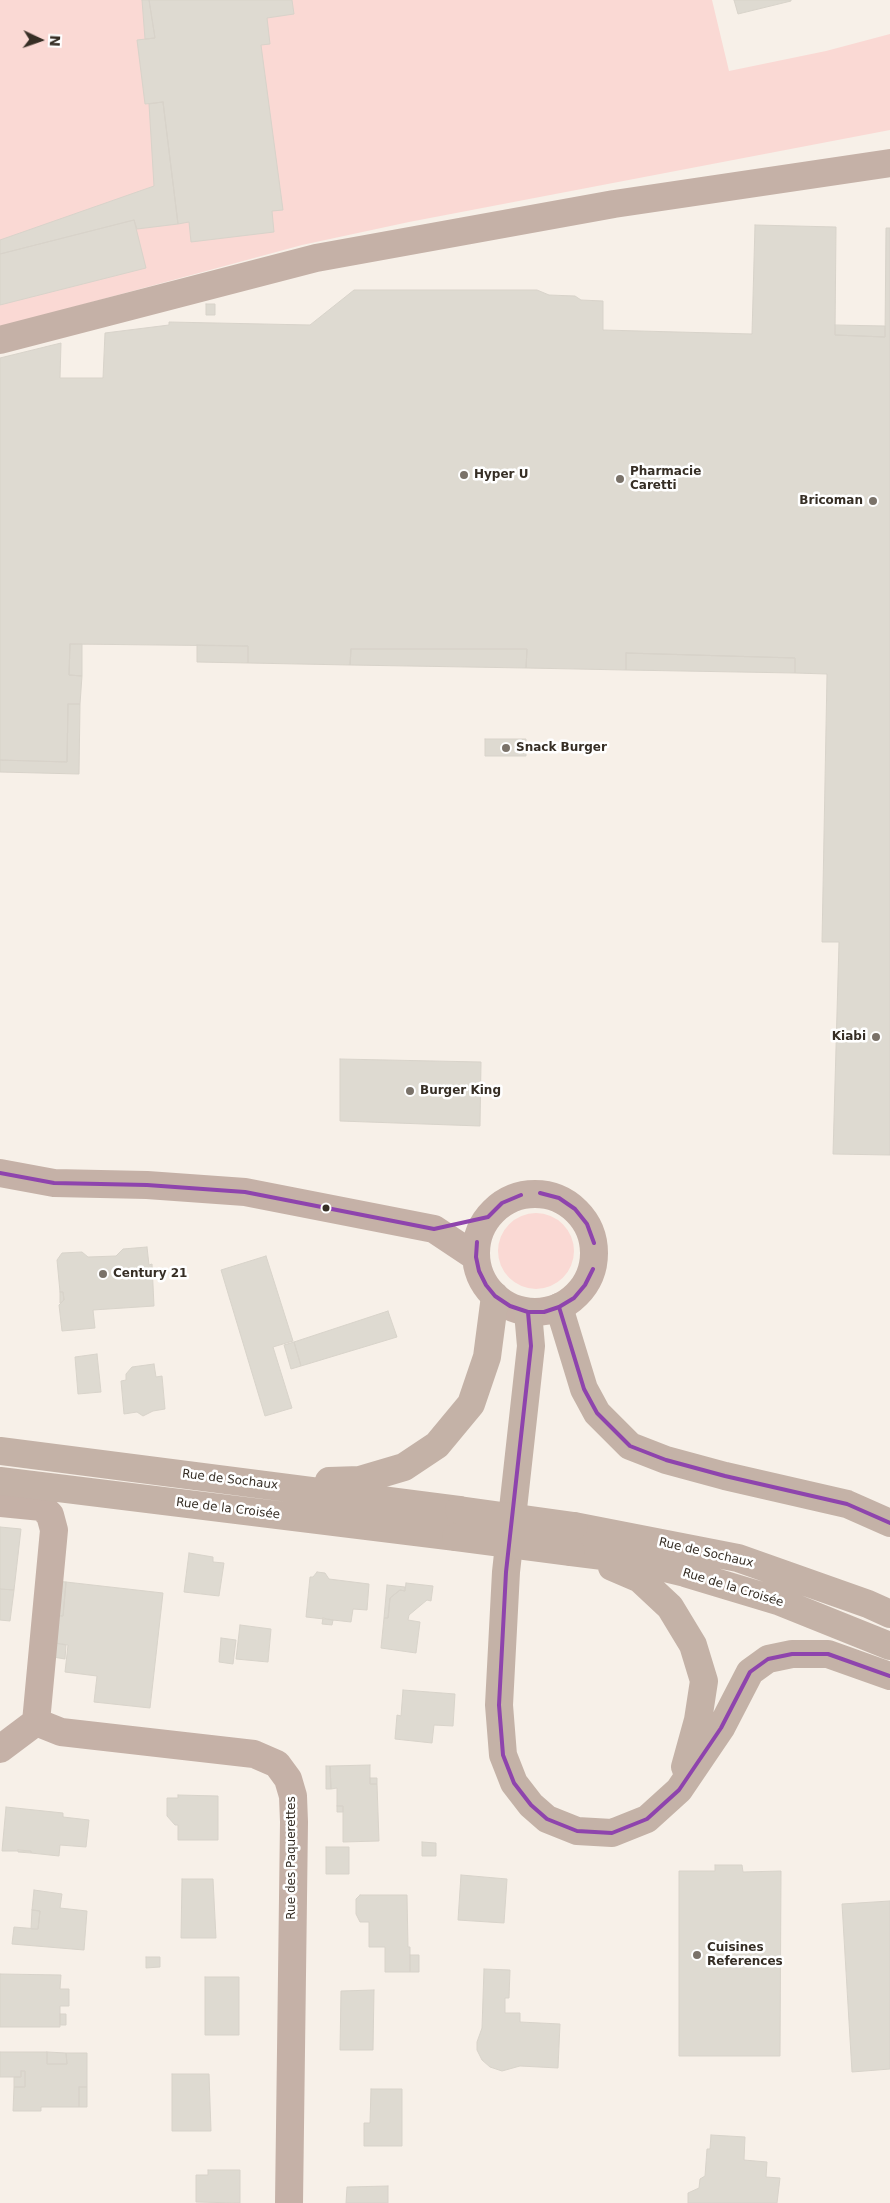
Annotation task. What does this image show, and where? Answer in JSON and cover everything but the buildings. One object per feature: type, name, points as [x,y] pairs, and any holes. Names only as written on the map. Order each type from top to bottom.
[{"type":"main road","points":[[248,1482],[360,1480],[404,1467],[437,1445],[471,1404],[487,1357],[495,1296]]},
{"type":"main road","points":[[559,1307],[584,1389],[597,1412],[630,1446],[666,1460],[725,1476],[847,1504],[890,1523]]},
{"type":"main road","points":[[528,1312],[531,1346],[506,1572],[499,1705],[503,1755],[514,1784],[530,1805],[547,1819],[577,1831],[612,1833],[647,1819],[679,1790],[721,1728],[750,1672],[768,1659],[792,1654],[828,1654],[890,1676]]},
{"type":"main road","name":"Rue de Sochaux","points":[[0,1451],[459,1510],[572,1539],[738,1558],[868,1604],[890,1614]]},
{"type":"main road","name":"Rue de la Croisée","points":[[0,1481],[456,1537],[572,1539],[627,1559],[685,1573],[778,1601],[890,1646]]},
{"type":"main road","points":[[572,1539],[640,1578],[670,1607],[694,1645],[704,1681],[698,1720],[679,1790]]},
{"type":"street","points":[[0,340],[325,256],[614,204],[890,163]]},
{"type":"street","points":[[0,1173],[54,1183],[147,1185],[245,1192],[434,1230],[476,1257]]},
{"type":"street","points":[[540,1193],[559,1198],[567,1203],[588,1224],[594,1242],[593,1269],[585,1285],[574,1298],[559,1307],[544,1312],[528,1312],[510,1306],[495,1296],[479,1271],[476,1257],[481,1229],[488,1217],[502,1203],[520,1195],[540,1193]]},
{"type":"street","points":[[434,1230],[488,1217]]},
{"type":"street","points":[[0,1503],[42,1507],[50,1514],[54,1530],[36,1722],[0,1749]]},
{"type":"street","name":"Rue des Paquerettes","points":[[36,1722],[61,1732],[254,1754],[277,1764],[288,1778],[294,1796],[289,2203]]},
{"type":"shaded area","points":[[0,0],[712,0],[729,71],[826,51],[890,34],[890,130],[409,222],[302,245],[0,327]]},
{"type":"shaded area","points":[[529,1213],[543,1213],[557,1219],[568,1230],[574,1244],[571,1266],[563,1278],[543,1289],[529,1289],[515,1283],[504,1272],[498,1258],[498,1244],[504,1230],[515,1219]]},
{"type":"transit line","points":[[0,1173],[54,1183],[147,1185],[245,1192],[434,1229],[488,1217]]},
{"type":"transit line","points":[[540,1193],[559,1198],[575,1209],[587,1224],[594,1243]]},
{"type":"transit line","points":[[488,1217],[502,1203],[521,1195]]},
{"type":"transit line","points":[[477,1242],[476,1257],[479,1271],[486,1285],[495,1296],[510,1306],[528,1312],[544,1312],[559,1307],[574,1298],[585,1285],[593,1269]]},
{"type":"transit line","points":[[559,1307],[584,1389],[597,1413],[630,1446],[666,1460],[725,1476],[847,1504],[890,1523]]},
{"type":"transit line","points":[[528,1312],[531,1346],[506,1572],[499,1705],[503,1755],[514,1783],[531,1805],[547,1819],[577,1831],[612,1833],[647,1819],[679,1790],[721,1728],[750,1672],[768,1659],[792,1654],[828,1654],[890,1676]]},
{"type":"place","name":"Hyper U","points":[[464,475]]},
{"type":"place","name":"Pharmacie Caretti","points":[[620,479]]},
{"type":"place","name":"Bricoman","points":[[873,501]]},
{"type":"place","name":"Snack Burger","points":[[506,748]]},
{"type":"place","name":"Kiabi","points":[[876,1037]]},
{"type":"place","name":"Burger King","points":[[410,1091]]},
{"type":"place","name":"Century 21","points":[[103,1274]]},
{"type":"place","name":"Cuisines References","points":[[697,1955]]}]
